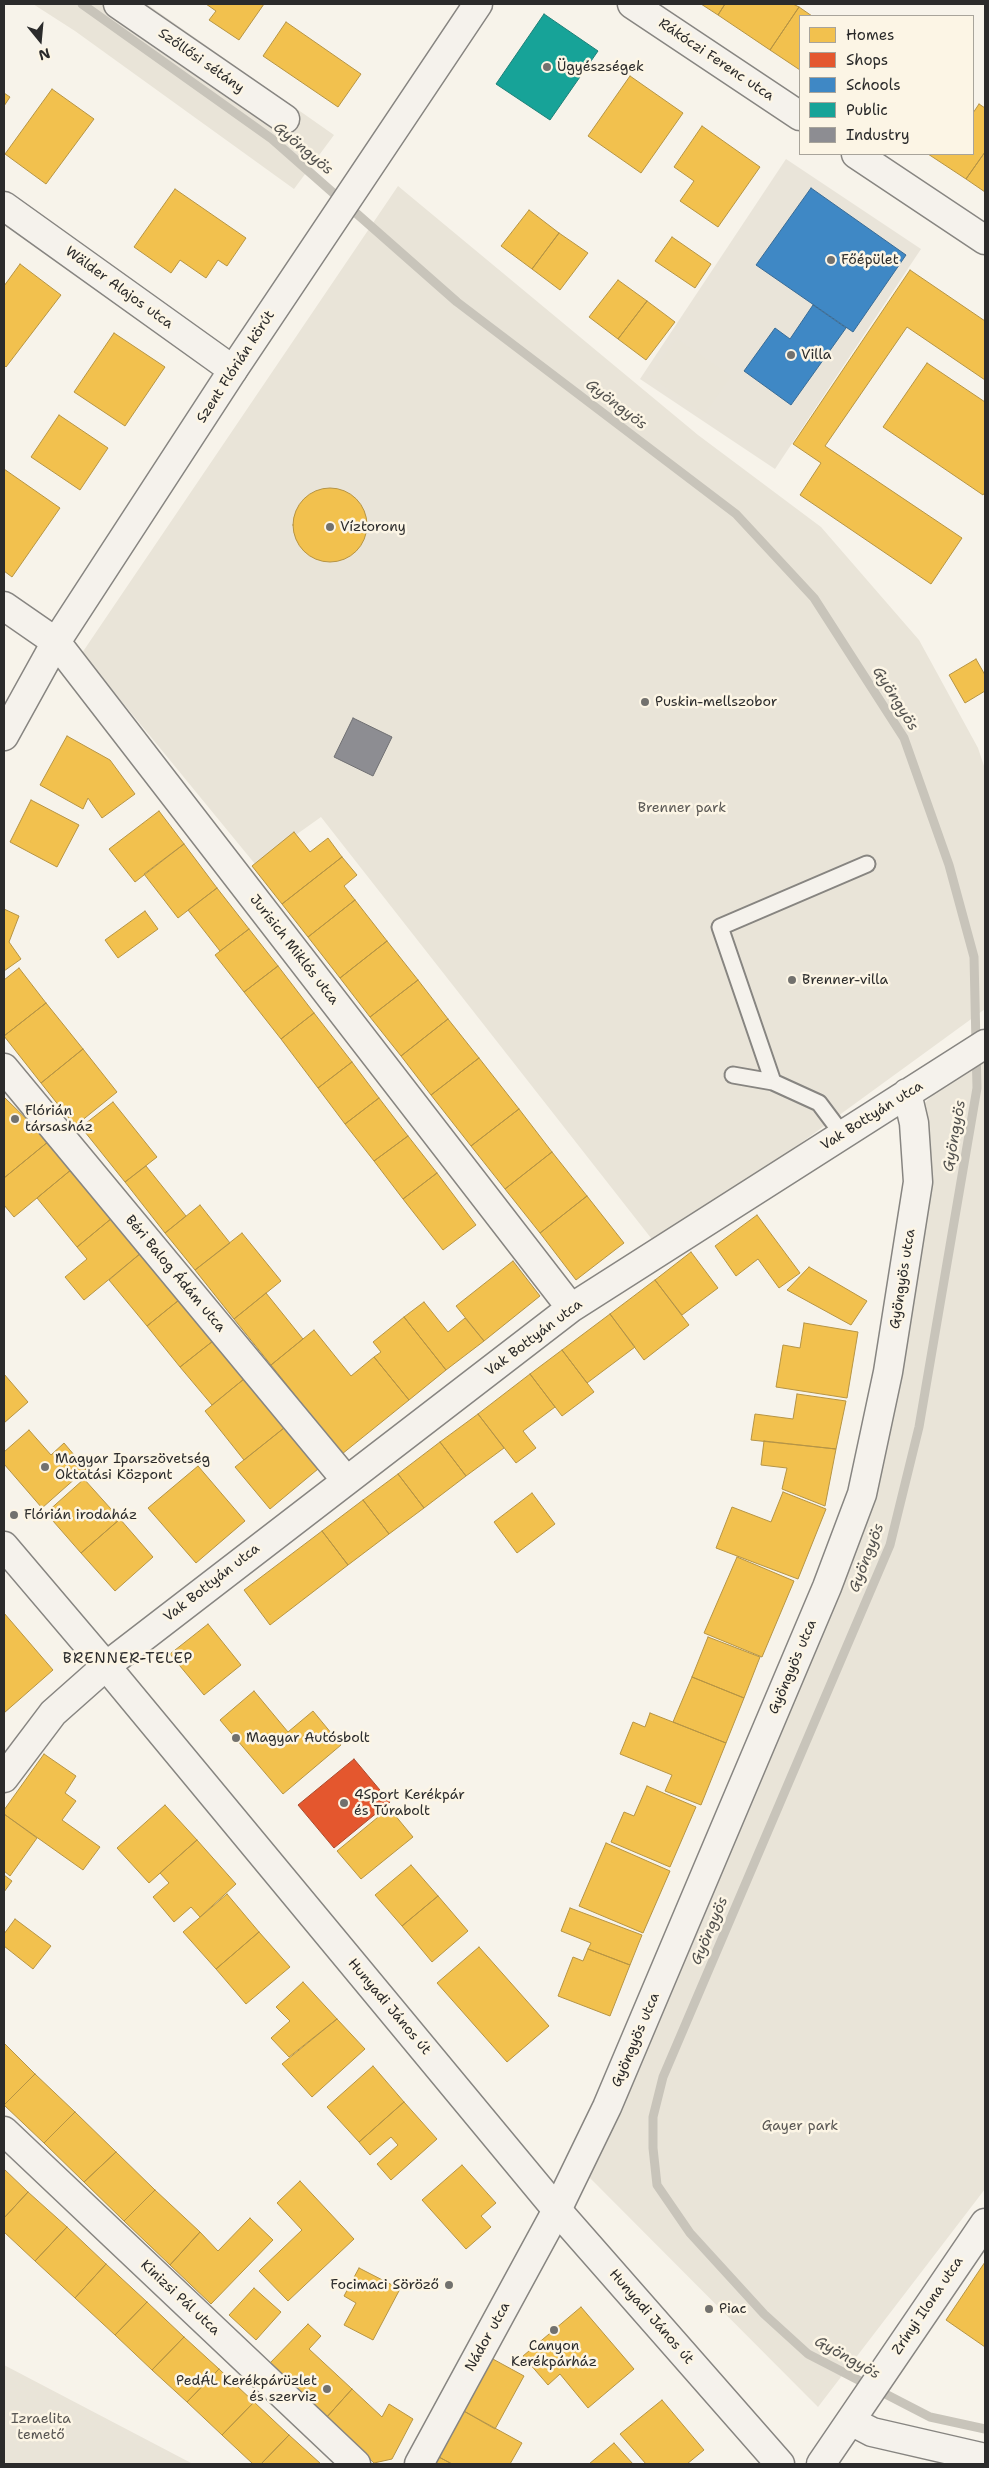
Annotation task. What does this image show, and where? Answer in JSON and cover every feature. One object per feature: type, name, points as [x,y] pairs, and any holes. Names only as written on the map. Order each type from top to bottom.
[{"type":"street","name":"Szőllősi sétány","points":[[118,4],[285,119]]},
{"type":"street","name":"Szent Flórián körút","points":[[4,736],[56,642],[233,370],[478,4]]},
{"type":"street","name":"Rákóczi Ferenc utca","points":[[632,4],[799,115]]},
{"type":"street","points":[[858,155],[985,240]]},
{"type":"street","name":"Wälder Alajos utca","points":[[4,206],[233,370]]},
{"type":"street","name":"Jurisich Miklós utca","points":[[4,606],[56,642],[571,1308]]},
{"type":"street","name":"Vak Bottyán utca","points":[[4,1778],[53,1713],[106,1666],[571,1308],[985,1044]]},
{"type":"street","name":"Béri Balog Ádám utca","points":[[4,1068],[346,1480]]},
{"type":"street","name":"Gyöngyös utca","points":[[557,2210],[607,2107],[827,1587],[862,1494],[888,1372],[918,1182],[914,1123],[907,1094]]},
{"type":"street","name":"Hunyadi János út","points":[[4,1546],[106,1666],[557,2210],[780,2464]]},
{"type":"street","name":"Kinizsi Pál utca","points":[[4,2131],[356,2464]]},
{"type":"street","name":"Nádor utca","points":[[419,2464],[557,2210]]},
{"type":"street","name":"Zrínyi Ilona utca","points":[[821,2464],[985,2223]]},
{"type":"street","points":[[854,2416],[872,2432],[985,2458]]},
{"type":"lane","points":[[772,1082],[720,926],[867,864]]},
{"type":"lane","points":[[733,1075],[772,1082],[819,1103],[842,1135]]},
{"type":"shaded area","points":[[786,159],[921,249],[775,469],[640,379]]},
{"type":"green space","points":[[33,4],[147,4],[334,135],[294,189],[75,31]]},
{"type":"green space","name":"Brenner park","points":[[398,186],[698,435],[821,527],[919,640],[978,748],[985,769],[985,1009],[658,1247],[321,817],[255,864],[82,653]]},
{"type":"green space","points":[[677,339],[731,376],[704,414],[651,377]]},
{"type":"green space","name":"Gayer park","points":[[985,1057],[985,2189],[818,2407],[585,2173],[818,1609],[888,1369],[911,1117],[966,1061]]},
{"type":"green space","name":"Izraelita temető","points":[[4,2365],[193,2464],[4,2464]]},
{"type":"building: Homes","points":[[206,4],[264,4],[239,40],[209,20],[216,11]]},
{"type":"building: Homes","points":[[701,4],[725,4],[718,15]]},
{"type":"building: Homes","points":[[725,4],[793,4],[799,7],[770,50],[718,15]]},
{"type":"building: Homes","points":[[799,7],[811,15],[799,15],[799,69],[770,50]]},
{"type":"building: Homes","points":[[286,22],[361,74],[338,107],[263,56]]},
{"type":"building: Homes","points":[[630,76],[683,113],[641,173],[588,136]]},
{"type":"building: Homes","points":[[52,89],[94,119],[46,184],[5,154]]},
{"type":"building: Homes","points":[[4,93],[10,97],[4,106]]},
{"type":"building: Homes","points":[[979,104],[985,108],[985,152],[966,179],[930,155],[974,155],[974,112]]},
{"type":"building: Homes","points":[[702,126],[760,167],[718,227],[680,201],[694,181],[674,167]]},
{"type":"building: Homes","points":[[985,152],[985,192],[966,179]]},
{"type":"building: Homes","points":[[175,189],[246,238],[227,266],[218,260],[206,278],[180,260],[171,273],[134,247]]},
{"type":"building: Homes","points":[[529,210],[559,233],[532,269],[501,246]]},
{"type":"building: Homes","points":[[559,233],[588,253],[560,290],[532,269]]},
{"type":"building: Homes","points":[[672,237],[711,264],[695,288],[655,261]]},
{"type":"building: Homes","points":[[20,264],[61,295],[6,367],[4,365],[4,286]]},
{"type":"building: Homes","points":[[910,270],[985,321],[985,380],[907,327],[825,446],[962,538],[931,584],[800,495],[821,463],[793,444]]},
{"type":"building: Homes","points":[[618,280],[647,301],[618,339],[589,317]]},
{"type":"building: Homes","points":[[647,301],[675,322],[646,360],[618,339]]},
{"type":"building: Homes","points":[[114,333],[165,367],[125,426],[74,392]]},
{"type":"building: Homes","points":[[927,363],[985,402],[985,492],[983,495],[883,427]]},
{"type":"building: Homes","points":[[59,415],[108,448],[80,490],[31,457]]},
{"type":"building: Homes","points":[[4,469],[60,508],[12,577],[4,571]]},
{"type":"building: Homes","name":"Víztorony","points":[[323,488],[337,488],[351,494],[361,504],[367,518],[365,539],[351,556],[337,562],[323,562],[309,556],[299,546],[293,532],[293,518],[299,504],[309,494]]},
{"type":"building: Homes","points":[[976,659],[985,675],[985,691],[965,703],[949,675]]},
{"type":"building: Homes","points":[[67,736],[110,760],[135,794],[102,818],[88,798],[83,809],[40,785]]},
{"type":"building: Homes","points":[[31,800],[79,825],[57,867],[10,842]]},
{"type":"building: Homes","points":[[159,811],[184,844],[135,882],[109,849]]},
{"type":"building: Homes","points":[[294,832],[310,852],[328,838],[342,857],[282,904],[252,866]]},
{"type":"building: Homes","points":[[184,844],[217,888],[178,918],[144,874]]},
{"type":"building: Homes","points":[[342,857],[357,875],[344,886],[355,900],[308,937],[282,904]]},
{"type":"building: Homes","points":[[217,888],[249,929],[220,951],[188,910]]},
{"type":"building: Homes","points":[[355,900],[387,941],[340,978],[308,937]]},
{"type":"building: Homes","points":[[4,909],[19,916],[9,942],[21,959],[4,971]]},
{"type":"building: Homes","points":[[145,911],[158,929],[118,958],[105,940]]},
{"type":"building: Homes","points":[[249,929],[278,966],[244,992],[215,955]]},
{"type":"building: Homes","points":[[387,941],[418,980],[370,1017],[340,978]]},
{"type":"building: Homes","points":[[278,966],[314,1013],[281,1039],[244,992]]},
{"type":"building: Homes","points":[[19,968],[46,1003],[4,1036],[4,980]]},
{"type":"building: Homes","points":[[418,980],[448,1019],[401,1056],[370,1017]]},
{"type":"building: Homes","points":[[46,1003],[83,1049],[41,1083],[4,1036]]},
{"type":"building: Homes","points":[[314,1013],[352,1062],[318,1088],[281,1039]]},
{"type":"building: Homes","points":[[448,1019],[479,1058],[431,1095],[401,1056]]},
{"type":"building: Homes","points":[[83,1049],[117,1092],[75,1126],[41,1083]]},
{"type":"building: Homes","points":[[479,1058],[519,1109],[471,1146],[431,1095]]},
{"type":"building: Homes","points":[[352,1062],[379,1098],[345,1124],[318,1088]]},
{"type":"building: Homes","name":"Flórián társasház","points":[[4,1097],[49,1141],[4,1178]]},
{"type":"building: Homes","points":[[379,1098],[408,1136],[374,1161],[345,1124]]},
{"type":"building: Homes","points":[[113,1102],[157,1157],[125,1182],[81,1127]]},
{"type":"building: Homes","points":[[519,1109],[552,1152],[505,1189],[471,1146]]},
{"type":"building: Homes","points":[[408,1136],[437,1173],[403,1199],[374,1161]]},
{"type":"building: Homes","points":[[49,1141],[72,1169],[14,1217],[4,1205],[4,1178]]},
{"type":"building: Homes","points":[[552,1152],[587,1196],[540,1233],[505,1189]]},
{"type":"building: Homes","points":[[146,1166],[186,1216],[165,1233],[125,1182]]},
{"type":"building: Homes","points":[[72,1169],[112,1218],[77,1247],[37,1198]]},
{"type":"building: Homes","points":[[437,1173],[476,1225],[443,1250],[403,1199]]},
{"type":"building: Homes","points":[[587,1196],[624,1243],[576,1280],[540,1233]]},
{"type":"building: Homes","points":[[200,1205],[230,1243],[195,1270],[165,1233]]},
{"type":"building: Homes","points":[[757,1215],[800,1273],[779,1288],[758,1259],[736,1276],[715,1246]]},
{"type":"building: Homes","points":[[112,1218],[141,1253],[84,1300],[65,1277],[87,1259],[77,1247]]},
{"type":"building: Homes","points":[[242,1233],[281,1281],[234,1319],[195,1270]]},
{"type":"building: Homes","points":[[691,1252],[718,1288],[682,1315],[655,1280]]},
{"type":"building: Homes","points":[[141,1253],[179,1300],[147,1326],[109,1280]]},
{"type":"building: Homes","points":[[513,1261],[540,1296],[484,1341],[456,1306]]},
{"type":"building: Homes","points":[[809,1267],[867,1301],[851,1325],[787,1290]]},
{"type":"building: Homes","points":[[655,1280],[689,1325],[644,1360],[610,1314]]},
{"type":"building: Homes","points":[[266,1293],[303,1339],[271,1365],[234,1319]]},
{"type":"building: Homes","points":[[179,1300],[213,1341],[180,1367],[147,1326]]},
{"type":"building: Homes","points":[[424,1302],[448,1332],[465,1318],[484,1341],[446,1370],[404,1317]]},
{"type":"building: Homes","points":[[610,1314],[635,1347],[587,1383],[562,1350]]},
{"type":"building: Homes","points":[[404,1317],[446,1370],[409,1400],[374,1357],[381,1352],[373,1342]]},
{"type":"building: Homes","points":[[804,1323],[858,1332],[847,1398],[776,1387],[783,1345],[800,1348]]},
{"type":"building: Homes","points":[[314,1330],[351,1376],[374,1357],[409,1400],[342,1454],[271,1365]]},
{"type":"building: Homes","points":[[213,1341],[244,1379],[212,1405],[180,1367]]},
{"type":"building: Homes","points":[[562,1350],[594,1392],[562,1416],[530,1374]]},
{"type":"building: Homes","points":[[4,1374],[28,1402],[4,1423]]},
{"type":"building: Homes","points":[[530,1374],[555,1407],[523,1431],[536,1448],[516,1463],[478,1414]]},
{"type":"building: Homes","points":[[244,1379],[284,1428],[244,1460],[205,1411]]},
{"type":"building: Homes","points":[[797,1394],[846,1401],[836,1449],[751,1440],[755,1414],[793,1419]]},
{"type":"building: Homes","points":[[478,1414],[504,1448],[466,1476],[440,1442]]},
{"type":"building: Homes","points":[[284,1428],[318,1469],[270,1509],[235,1467]]},
{"type":"building: Homes","name":"Magyar Iparszövetség Oktatási Központ","points":[[29,1430],[51,1455],[64,1443],[86,1469],[42,1508],[4,1464],[4,1452]]},
{"type":"building: Homes","points":[[764,1441],[836,1449],[825,1506],[782,1489],[787,1468],[761,1465]]},
{"type":"building: Homes","points":[[440,1442],[466,1476],[424,1508],[398,1474]]},
{"type":"building: Homes","points":[[198,1466],[245,1521],[196,1563],[148,1508]]},
{"type":"building: Homes","points":[[398,1474],[424,1508],[389,1534],[363,1500]]},
{"type":"building: Homes","points":[[84,1479],[120,1519],[81,1553],[46,1513]]},
{"type":"building: Homes","points":[[783,1492],[826,1509],[798,1579],[716,1548],[732,1507],[771,1522]]},
{"type":"building: Homes","points":[[532,1493],[555,1524],[517,1553],[494,1522]]},
{"type":"building: Homes","points":[[363,1500],[389,1534],[348,1565],[322,1531]]},
{"type":"building: Homes","points":[[120,1519],[153,1557],[115,1591],[81,1553]]},
{"type":"building: Homes","points":[[322,1531],[348,1565],[270,1625],[244,1590]]},
{"type":"building: Homes","points":[[737,1557],[794,1581],[762,1657],[704,1633]]},
{"type":"building: Homes","points":[[4,1613],[53,1670],[4,1713]]},
{"type":"building: Homes","points":[[208,1624],[241,1665],[204,1695],[170,1654]]},
{"type":"building: Homes","points":[[708,1637],[760,1657],[744,1698],[692,1677]]},
{"type":"building: Homes","points":[[692,1677],[744,1698],[726,1743],[673,1722]]},
{"type":"building: Homes","points":[[254,1691],[288,1732],[313,1711],[341,1745],[283,1794],[220,1720]]},
{"type":"building: Homes","points":[[650,1713],[726,1743],[701,1805],[665,1791],[672,1775],[620,1754],[633,1722],[645,1727]]},
{"type":"building: Homes","points":[[44,1754],[76,1776],[65,1793],[76,1801],[62,1820],[100,1847],[83,1870],[4,1814],[4,1810]]},
{"type":"building: Homes","points":[[647,1786],[696,1807],[670,1867],[611,1842],[624,1812],[634,1816]]},
{"type":"building: Homes","points":[[165,1805],[197,1840],[149,1883],[117,1848]]},
{"type":"building: Homes","points":[[389,1808],[413,1837],[361,1879],[337,1851]]},
{"type":"building: Homes","points":[[4,1814],[37,1838],[10,1876],[4,1871]]},
{"type":"building: Homes","points":[[197,1840],[236,1884],[200,1917],[191,1907],[174,1922],[153,1897],[169,1883],[160,1873]]},
{"type":"building: Homes","points":[[606,1843],[670,1871],[643,1933],[579,1906]]},
{"type":"building: Homes","points":[[411,1865],[438,1896],[402,1926],[375,1895]]},
{"type":"building: Homes","points":[[4,1875],[12,1881],[4,1892]]},
{"type":"building: Homes","points":[[227,1894],[259,1932],[216,1969],[183,1932]]},
{"type":"building: Homes","points":[[438,1896],[468,1931],[432,1962],[402,1926]]},
{"type":"building: Homes","points":[[570,1908],[642,1935],[630,1965],[588,1949],[591,1943],[561,1931]]},
{"type":"building: Homes","points":[[15,1919],[51,1946],[33,1969],[4,1946],[4,1934]]},
{"type":"building: Homes","points":[[259,1932],[290,1967],[246,2004],[216,1969]]},
{"type":"building: Homes","points":[[479,1947],[549,2026],[507,2062],[437,1983]]},
{"type":"building: Homes","points":[[588,1949],[630,1965],[610,2016],[558,1996],[573,1957],[583,1961]]},
{"type":"building: Homes","points":[[303,1982],[337,2019],[289,2057],[271,2038],[290,2021],[276,2007]]},
{"type":"building: Homes","points":[[337,2019],[365,2049],[312,2097],[282,2064]]},
{"type":"building: Homes","points":[[4,2043],[35,2074],[4,2105]]},
{"type":"building: Homes","points":[[373,2066],[404,2102],[359,2142],[327,2107]]},
{"type":"building: Homes","points":[[35,2074],[75,2112],[44,2143],[4,2105]]},
{"type":"building: Homes","points":[[404,2102],[437,2139],[391,2180],[377,2164],[398,2145],[391,2137],[370,2155],[359,2142]]},
{"type":"building: Homes","points":[[75,2112],[116,2152],[84,2182],[44,2143]]},
{"type":"building: Homes","points":[[116,2152],[155,2190],[124,2221],[84,2182]]},
{"type":"building: Homes","points":[[462,2165],[496,2203],[481,2216],[491,2227],[466,2249],[422,2200]]},
{"type":"building: Homes","points":[[4,2169],[28,2192],[4,2218]]},
{"type":"building: Homes","points":[[300,2181],[354,2239],[288,2301],[259,2271],[302,2230],[277,2203]]},
{"type":"building: Homes","points":[[155,2190],[200,2232],[170,2265],[124,2221]]},
{"type":"building: Homes","points":[[28,2192],[67,2227],[35,2261],[4,2232],[4,2218]]},
{"type":"building: Homes","points":[[250,2218],[273,2240],[211,2304],[170,2265],[200,2232],[218,2251]]},
{"type":"building: Homes","points":[[67,2227],[106,2264],[75,2298],[35,2261]]},
{"type":"building: Homes","points":[[985,2262],[985,2347],[946,2320]]},
{"type":"building: Homes","points":[[106,2264],[147,2302],[115,2335],[75,2298]]},
{"type":"building: Homes","points":[[359,2268],[400,2289],[373,2340],[344,2325],[356,2303],[344,2296]]},
{"type":"building: Homes","points":[[254,2288],[281,2312],[256,2340],[229,2315]]},
{"type":"building: Homes","points":[[147,2302],[184,2337],[152,2370],[115,2335]]},
{"type":"building: Homes","points":[[581,2307],[634,2369],[588,2408],[560,2374],[548,2385],[523,2356]]},
{"type":"building: Homes","points":[[308,2324],[321,2336],[309,2349],[352,2389],[326,2418],[269,2364]]},
{"type":"building: Homes","points":[[184,2337],[219,2369],[187,2402],[152,2370]]},
{"type":"building: Homes","points":[[491,2358],[524,2376],[495,2429],[462,2410]]},
{"type":"building: Homes","points":[[219,2369],[254,2402],[222,2435],[187,2402]]},
{"type":"building: Homes","points":[[352,2389],[382,2417],[389,2404],[413,2419],[392,2459],[374,2463],[326,2418]]},
{"type":"building: Homes","points":[[662,2400],[704,2450],[687,2464],[646,2464],[620,2434]]},
{"type":"building: Homes","points":[[254,2402],[289,2435],[261,2464],[253,2464],[222,2435]]},
{"type":"building: Homes","points":[[462,2410],[522,2443],[510,2464],[452,2464],[437,2456]]},
{"type":"building: Homes","points":[[289,2435],[321,2464],[261,2464]]},
{"type":"building: Homes","points":[[614,2443],[633,2464],[589,2464]]},
{"type":"building: Homes","points":[[437,2456],[452,2464],[432,2464]]},
{"type":"building: Shops","name":"4Sport Kerékpár és Túrabolt","points":[[354,1759],[390,1802],[334,1848],[298,1805]]},
{"type":"building: Schools","name":"Főépület","points":[[811,188],[906,255],[853,332],[756,265]]},
{"type":"building: Schools","name":"Villa","points":[[813,305],[846,328],[791,405],[744,371],[775,328],[790,339]]},
{"type":"building: Public","name":"Ügyészségek","points":[[544,14],[598,51],[550,120],[496,84]]},
{"type":"building: Industry","points":[[353,718],[392,737],[373,776],[334,757]]},
{"type":"waterway","name":"Gyöngyös","points":[[82,4],[272,139],[457,302],[736,514],[814,598],[904,738],[949,865],[974,957],[977,1088],[919,1427],[890,1545],[663,2077],[653,2117],[653,2148],[657,2185],[690,2233],[764,2314],[808,2354],[930,2417],[985,2429]]},
{"type":"place","name":"Ügyészségek","points":[[547,67]]},
{"type":"place","name":"Főépület","points":[[831,260]]},
{"type":"place","name":"Villa","points":[[791,355]]},
{"type":"place","name":"Víztorony","points":[[330,527]]},
{"type":"place","name":"Puskin-mellszobor","points":[[645,702]]},
{"type":"place","name":"Brenner-villa","points":[[792,980]]},
{"type":"place","name":"Flórián társasház","points":[[15,1119]]},
{"type":"place","name":"Magyar Iparszövetség Oktatási Központ","points":[[45,1467]]},
{"type":"place","name":"Flórián irodaház","points":[[14,1515]]},
{"type":"place","name":"Magyar Autósbolt","points":[[236,1738]]},
{"type":"place","name":"4Sport Kerékpár és Túrabolt","points":[[344,1803]]},
{"type":"place","name":"Focimaci Söröző","points":[[449,2285]]},
{"type":"place","name":"Piac","points":[[709,2309]]},
{"type":"place","name":"Canyon Kerékpárház","points":[[554,2330]]},
{"type":"place","name":"PedÁL Kerékpárüzlet és szerviz","points":[[327,2389]]},
{"type":"district","name":"BRENNER-TELEP","points":[[128,1659]]}]
